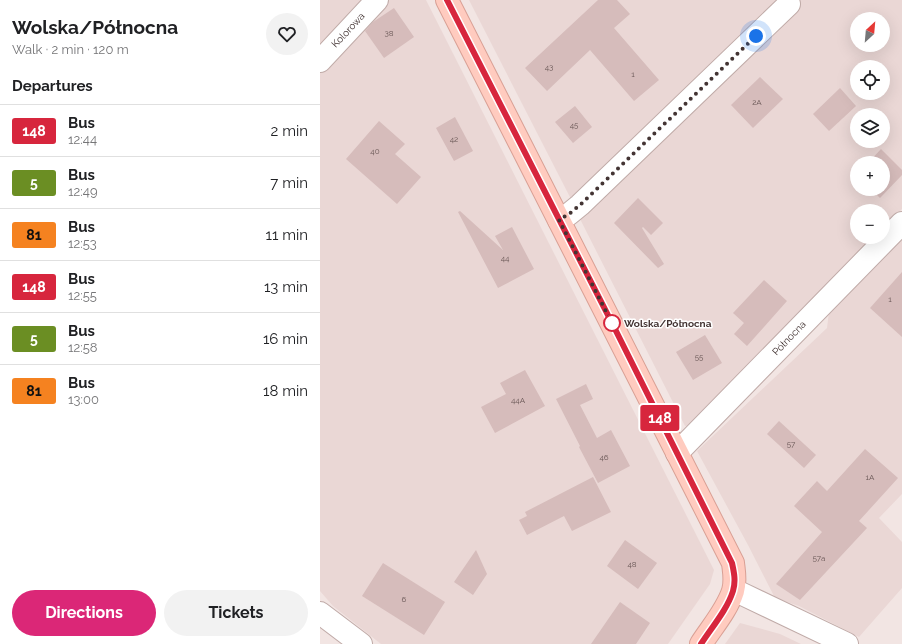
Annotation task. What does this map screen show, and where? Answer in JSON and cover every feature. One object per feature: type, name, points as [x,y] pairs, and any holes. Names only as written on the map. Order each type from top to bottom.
[{"type":"street","name":"Kolorowa","points":[[320,61],[377,0]]},
{"type":"street","points":[[447,0],[732,563],[735,576],[734,590],[721,615],[701,644]]},
{"type":"street","points":[[559,220],[576,208],[789,4]]},
{"type":"street","name":"Północna","points":[[677,453],[902,223]]},
{"type":"street","points":[[734,590],[847,644]]},
{"type":"street","points":[[320,613],[362,644]]},
{"type":"shaded area","points":[[320,0],[426,0],[714,570],[710,584],[668,644],[381,644],[333,606],[320,591]]},
{"type":"shaded area","points":[[469,0],[784,0],[573,203]]},
{"type":"shaded area","points":[[793,0],[902,0],[902,209],[890,222],[890,204],[850,204],[850,244],[868,244],[693,425],[685,426],[579,217]]},
{"type":"shaded area","points":[[902,237],[902,494],[879,518],[902,542],[902,588],[859,637],[799,606],[775,598],[697,451],[827,328],[829,312]]},
{"type":"shaded area","points":[[740,623],[780,634],[801,644],[725,644]]},
{"type":"building","points":[[598,0],[617,0],[630,14],[614,28],[659,80],[634,101],[590,50],[547,91],[525,68]]},
{"type":"building","points":[[394,8],[414,37],[384,58],[365,31],[373,22]]},
{"type":"building","points":[[760,77],[783,99],[753,128],[731,105]]},
{"type":"building","points":[[840,88],[856,106],[854,108],[850,108],[850,112],[829,131],[813,114]]},
{"type":"building","points":[[575,106],[592,127],[573,143],[555,122]]},
{"type":"building","points":[[455,117],[473,151],[454,161],[436,128]]},
{"type":"building","points":[[379,121],[405,144],[395,154],[421,177],[397,204],[346,159]]},
{"type":"building","points":[[881,149],[888,156],[874,156]]},
{"type":"building","points":[[890,158],[902,170],[902,175],[890,188]]},
{"type":"building","points":[[638,198],[663,223],[651,235],[643,227],[642,228],[664,264],[658,268],[614,223]]},
{"type":"building","points":[[460,211],[503,250],[495,236],[512,227],[534,269],[498,288],[458,212]]},
{"type":"building","points":[[902,272],[902,337],[870,308]]},
{"type":"building","points":[[764,280],[787,301],[747,346],[734,334],[744,323],[733,313]]},
{"type":"building","points":[[705,335],[722,363],[693,380],[676,352]]},
{"type":"building","points":[[525,370],[545,406],[495,433],[481,407],[506,394],[500,383]]},
{"type":"building","points":[[586,384],[593,399],[580,405],[597,438],[611,430],[630,466],[598,483],[556,399]]},
{"type":"building","points":[[779,421],[816,455],[804,468],[767,434]]},
{"type":"building","points":[[865,449],[898,478],[859,521],[867,528],[800,600],[776,584],[822,532],[794,506],[817,481],[827,491]]},
{"type":"building","points":[[593,477],[611,512],[572,531],[564,516],[527,535],[519,520],[527,516],[525,512]]},
{"type":"building","points":[[625,540],[657,563],[638,589],[607,566]]},
{"type":"building","points":[[476,550],[487,574],[473,595],[454,582]]},
{"type":"building","points":[[383,563],[445,602],[424,635],[362,596]]},
{"type":"building","points":[[620,602],[650,623],[636,644],[591,644]]},
{"type":"bus line","name":"148","points":[[447,0],[612,323],[732,563],[735,576],[734,590],[721,615],[701,644]]},
{"type":"place","name":"Wolska/Północna","points":[[612,323]]},
{"type":"route","points":[[612,323],[559,220],[580,205],[756,36]]}]
